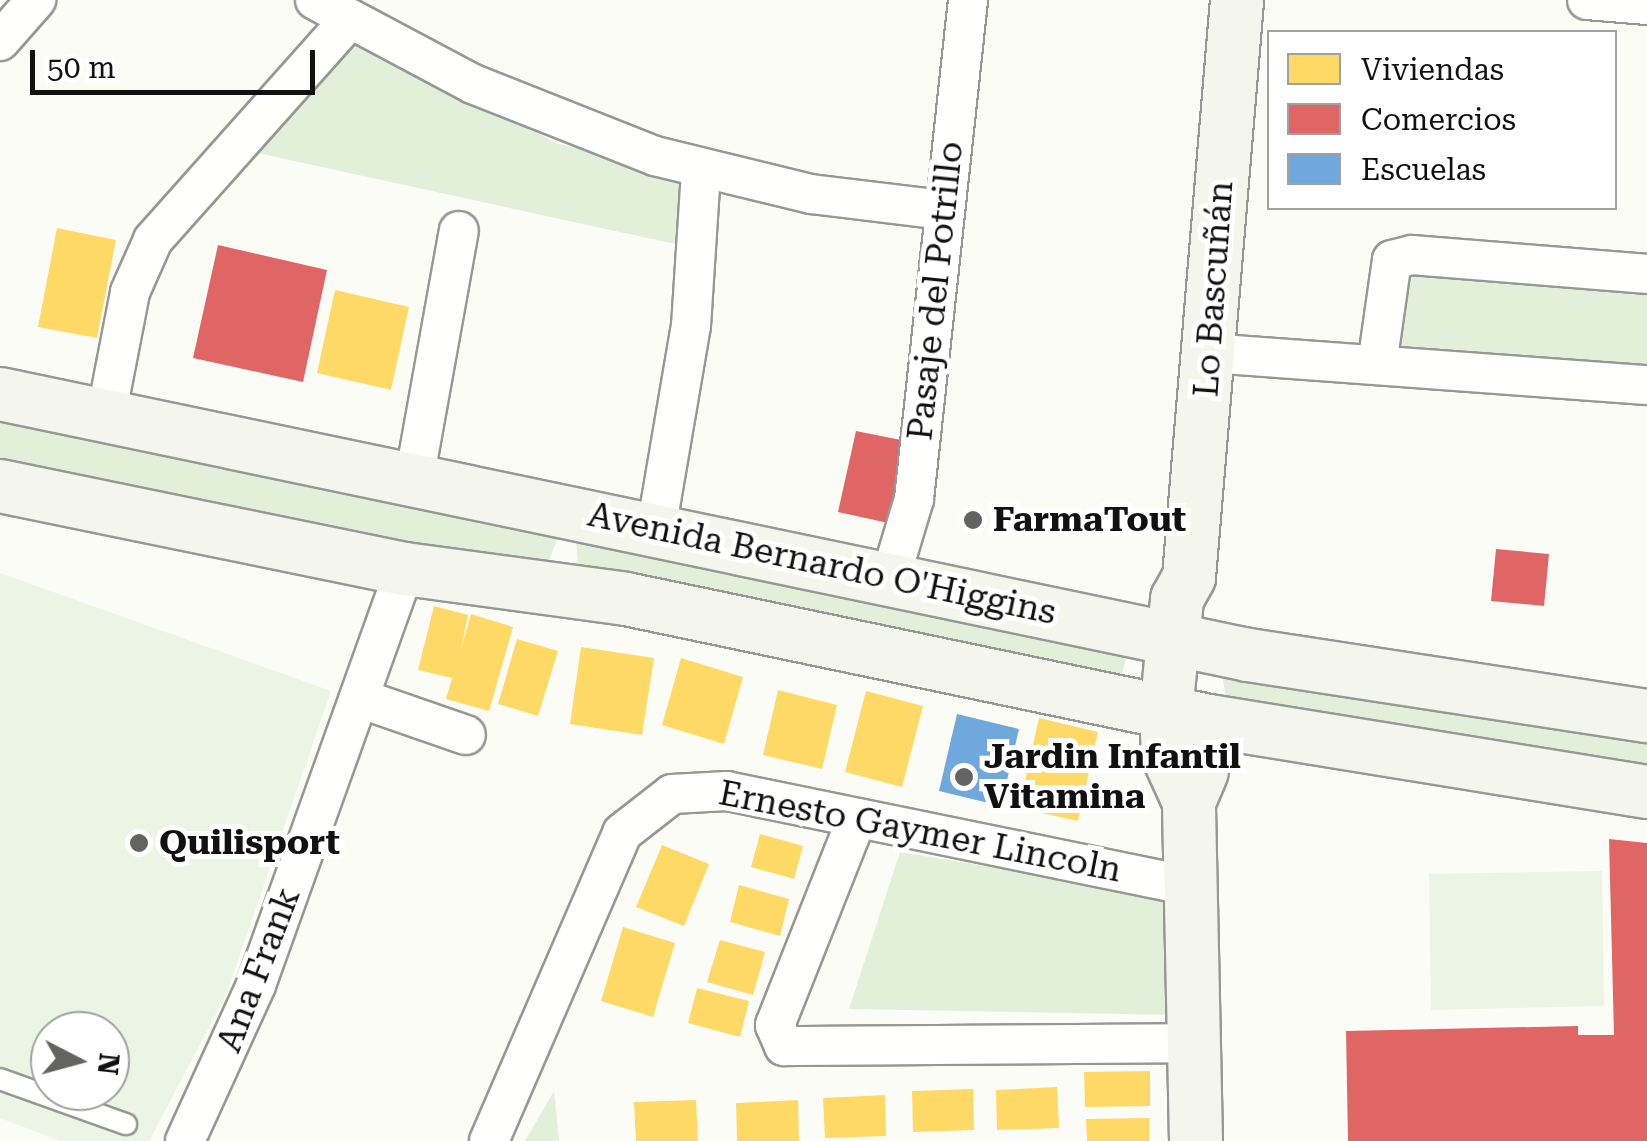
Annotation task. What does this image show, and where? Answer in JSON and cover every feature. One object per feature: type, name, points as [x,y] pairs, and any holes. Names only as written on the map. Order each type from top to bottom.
[{"type":"main road","name":"Lo Bascuñán","points":[[1196,1141],[1189,802],[1168,756],[1187,717],[1194,643],[1189,577],[1236,0]]},
{"type":"main road","name":"Avenida Bernardo O'Higgins","points":[[0,394],[1194,643],[1647,716]]},
{"type":"main road","points":[[0,486],[404,569],[626,598],[1187,717],[1647,792]]},
{"type":"street","points":[[0,40],[36,0]]},
{"type":"street","points":[[315,0],[348,21],[535,111],[701,170],[811,194],[944,210]]},
{"type":"street","name":"Pasaje del Potrillo","points":[[890,578],[914,499],[968,0]]},
{"type":"street","points":[[1588,0],[1647,5]]},
{"type":"street","points":[[106,416],[130,292],[153,240],[348,21]]},
{"type":"street","points":[[656,530],[691,326],[701,170]]},
{"type":"street","points":[[414,480],[459,231]]},
{"type":"street","points":[[1378,365],[1392,260],[1412,255],[1647,274]]},
{"type":"street","points":[[1209,353],[1647,384]]},
{"type":"street","name":"Ana Frank","points":[[185,1141],[252,998],[404,569]]},
{"type":"street","points":[[358,698],[466,735]]},
{"type":"street","name":"Ernesto Gaymer Lincoln","points":[[488,1141],[613,853],[653,803],[709,788],[1190,886]]},
{"type":"street","points":[[857,818],[778,1016],[779,1040],[800,1050],[1194,1043]]},
{"type":"lane","points":[[0,1079],[126,1124]]},
{"type":"green space","points":[[353,33],[556,143],[687,176],[675,244],[248,151]]},
{"type":"green space","points":[[1399,261],[1647,282],[1647,371],[1392,349]]},
{"type":"green space","points":[[0,419],[560,532],[547,566],[429,553],[0,468]]},
{"type":"green space","points":[[576,538],[1127,655],[1119,685],[579,577]]},
{"type":"green space","name":"Quilisport","points":[[0,573],[331,691],[226,995],[149,1141],[61,1141],[0,1118]]},
{"type":"green space","points":[[1222,674],[1647,736],[1647,772],[1228,711]]},
{"type":"green space","points":[[900,852],[1167,896],[1177,1015],[849,1009]]},
{"type":"green space","points":[[1602,871],[1604,1006],[1431,1010],[1429,874]]},
{"type":"green space","points":[[554,1091],[559,1141],[525,1141]]},
{"type":"building: Viviendas","points":[[57,228],[116,240],[97,338],[38,327]]},
{"type":"building: Viviendas","points":[[335,290],[409,307],[391,390],[317,373]]},
{"type":"building: Viviendas","points":[[434,606],[468,615],[461,649],[471,614],[513,627],[489,711],[446,699],[452,678],[418,670]]},
{"type":"building: Viviendas","points":[[517,639],[558,651],[538,716],[498,704]]},
{"type":"building: Viviendas","points":[[581,647],[654,658],[642,735],[570,724]]},
{"type":"building: Viviendas","points":[[681,658],[743,677],[724,744],[662,725]]},
{"type":"building: Viviendas","points":[[778,690],[837,705],[822,769],[763,755]]},
{"type":"building: Viviendas","points":[[866,691],[923,706],[902,787],[845,772]]},
{"type":"building: Viviendas","points":[[1039,718],[1098,732],[1078,821],[1019,808]]},
{"type":"building: Viviendas","points":[[760,834],[803,846],[794,879],[751,867]]},
{"type":"building: Viviendas","points":[[662,845],[709,864],[684,926],[636,907]]},
{"type":"building: Viviendas","points":[[739,885],[789,899],[780,936],[730,922]]},
{"type":"building: Viviendas","points":[[623,927],[675,943],[653,1017],[601,1001]]},
{"type":"building: Viviendas","points":[[720,940],[765,952],[753,995],[707,982]]},
{"type":"building: Viviendas","points":[[697,988],[749,1001],[740,1037],[688,1023]]},
{"type":"building: Viviendas","points":[[1150,1071],[1150,1106],[1085,1107],[1084,1072]]},
{"type":"building: Viviendas","points":[[1057,1087],[1059,1128],[997,1130],[996,1090]]},
{"type":"building: Viviendas","points":[[973,1089],[974,1130],[913,1132],[912,1091]]},
{"type":"building: Viviendas","points":[[885,1095],[886,1136],[825,1138],[823,1098]]},
{"type":"building: Viviendas","points":[[696,1100],[698,1141],[636,1141],[634,1102]]},
{"type":"building: Viviendas","points":[[798,1100],[799,1141],[737,1141],[736,1103]]},
{"type":"building: Viviendas","points":[[1149,1118],[1149,1141],[1087,1141],[1086,1119]]},
{"type":"building: Comercios","points":[[218,245],[327,270],[303,382],[193,358]]},
{"type":"building: Comercios","points":[[856,431],[911,442],[893,524],[838,512]]},
{"type":"building: Comercios","points":[[1496,549],[1549,554],[1544,606],[1491,601]]},
{"type":"building: Comercios","points":[[1609,839],[1647,843],[1647,1141],[1348,1141],[1346,1031],[1578,1026],[1578,1035],[1614,1035]]},
{"type":"building: Escuelas","points":[[957,714],[1019,729],[1001,806],[939,791]]},
{"type":"place","name":"FarmaTout","points":[[973,520]]},
{"type":"place","name":"Jardin Infantil Vitamina","points":[[964,777]]},
{"type":"place","name":"Quilisport","points":[[139,843]]}]
